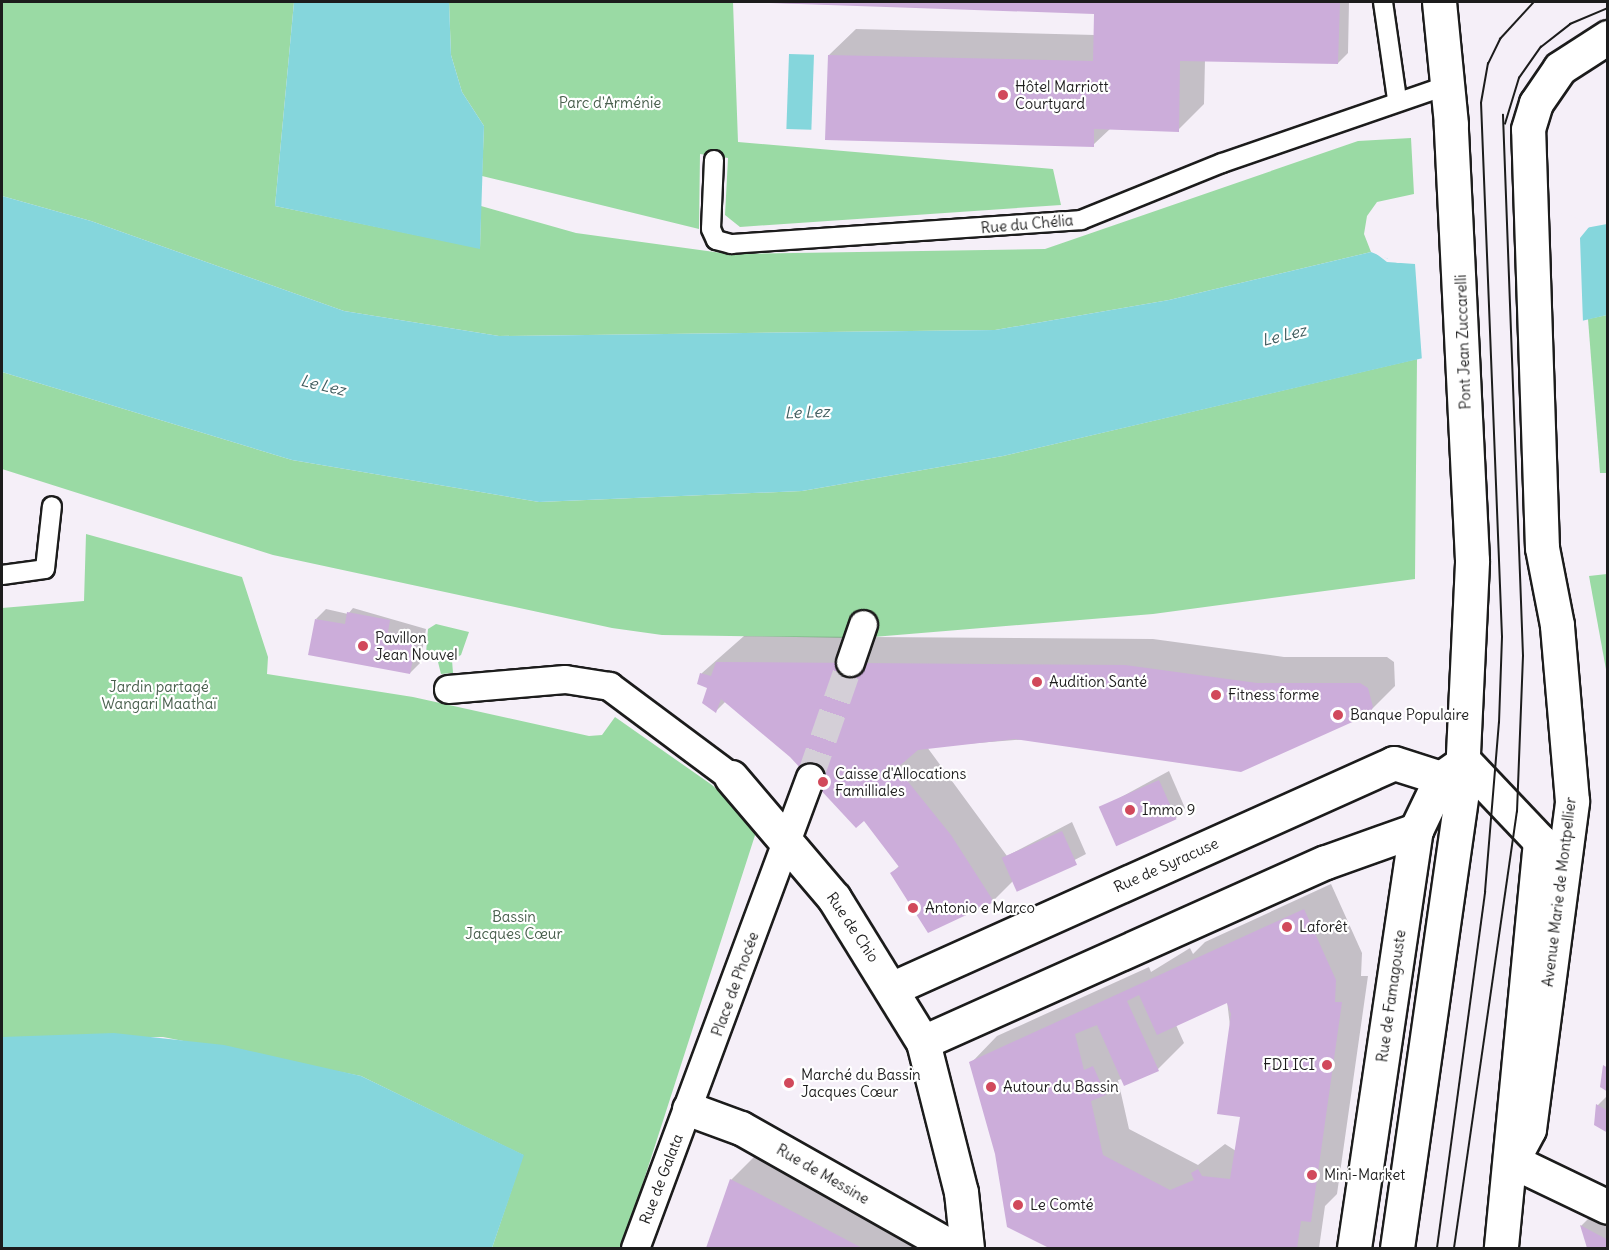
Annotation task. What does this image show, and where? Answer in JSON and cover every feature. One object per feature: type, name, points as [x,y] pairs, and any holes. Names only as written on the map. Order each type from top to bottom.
[{"type":"street","name":"Pont Jean Zuccarelli","points":[[1440,2],[1451,124],[1472,560],[1453,770]]},
{"type":"street","name":"Avenue Marie de Montpellier","points":[[1512,1161],[1529,1129],[1572,801],[1557,625],[1542,548],[1528,129],[1536,103],[1560,68],[1608,37]]},
{"type":"street","points":[[850,662],[863,624]]},
{"type":"street","name":"Rue de Chio","points":[[448,689],[543,679],[609,686],[731,777],[784,849],[893,988],[923,1042],[961,1192],[967,1248]]},
{"type":"street","name":"Rue de Syracuse","points":[[893,988],[1394,763],[1453,770]]},
{"type":"street","name":"Avenue Marie de Montpellier","points":[[1453,770],[1540,841],[1509,1120],[1512,1161],[1501,1248]]},
{"type":"street","points":[[1397,1248],[1453,770]]},
{"type":"street","name":"Rue de Famagouste","points":[[1354,1248],[1416,830],[1453,770]]},
{"type":"street","name":"Place de Phocée","points":[[688,1109],[810,777]]},
{"type":"street","points":[[923,1042],[1326,862],[1416,830]]},
{"type":"street","name":"Rue de Galata","points":[[635,1248],[688,1109]]},
{"type":"street","name":"Rue de Messine","points":[[688,1109],[741,1128],[953,1248]]},
{"type":"street","points":[[1512,1161],[1608,1207]]},
{"type":"lane","points":[[1383,2],[1397,99],[1448,85]]},
{"type":"lane","name":"Rue du Chélia","points":[[714,160],[711,229],[716,240],[731,244],[1081,220],[1397,99]]},
{"type":"lane","points":[[2,575],[45,569],[52,506]]},
{"type":"green space","points":[[2,2],[294,2],[275,206],[480,248],[481,206],[576,233],[729,254],[1045,249],[1358,141],[1411,138],[1414,194],[1377,202],[1367,216],[1364,234],[1371,252],[1169,300],[995,330],[499,336],[344,311],[91,221],[2,196]]},
{"type":"green space","name":"Parc d'Arménie","points":[[449,2],[733,2],[738,142],[1053,169],[1061,205],[740,227],[725,215],[728,158],[700,154],[699,229],[482,176],[484,126],[462,92],[451,55]]},
{"type":"green space","points":[[1607,315],[1607,473],[1600,473],[1588,319]]},
{"type":"green space","points":[[1417,359],[1415,579],[1153,614],[861,638],[662,635],[612,628],[273,555],[2,469],[2,372],[292,460],[539,502],[802,491],[1003,456]]},
{"type":"green space","name":"Bassin Jacques Cœur","points":[[86,534],[242,577],[268,657],[267,674],[413,697],[589,736],[602,735],[615,717],[712,785],[758,826],[622,1248],[492,1248],[523,1155],[361,1076],[163,1037],[2,1037],[2,608],[84,601]]},
{"type":"green space","points":[[1608,574],[1607,675],[1589,576]]},
{"type":"green space","points":[[436,624],[469,632],[461,655],[452,660],[453,673],[441,674],[437,658],[426,653],[428,629]]},
{"type":"water","points":[[294,2],[449,2],[451,55],[462,92],[484,126],[480,249],[275,206]]},
{"type":"water","points":[[789,54],[814,55],[811,130],[786,129]]},
{"type":"water","name":"Le Lez","points":[[2,196],[91,221],[344,311],[499,336],[995,330],[1169,300],[1371,252],[1398,263],[1607,224],[1607,315],[1003,456],[802,491],[539,502],[292,460],[2,372]]},
{"type":"water","points":[[114,1033],[224,1045],[361,1076],[524,1155],[492,1248],[2,1248],[2,1037]]},
{"type":"pier","points":[[1565,213],[1589,224],[1608,221],[1589,227],[1580,238],[1583,323],[1422,361],[1415,264],[1387,262],[1370,249],[1388,259],[1411,259],[1447,237]]},
{"type":"building","name":"Hôtel Marriott Courtyard","points":[[742,2],[1340,2],[1338,64],[1180,61],[1179,132],[1094,129],[1094,147],[825,140],[828,55],[1093,61],[1094,14]]},
{"type":"building","name":"Pavillon Jean Nouvel","points":[[347,612],[390,620],[388,632],[417,638],[410,674],[308,655],[315,619],[345,624]]},
{"type":"building","points":[[716,662],[1125,665],[1257,683],[1360,683],[1368,688],[1373,707],[1368,715],[1241,772],[1015,739],[918,750],[897,768],[951,835],[994,902],[928,933],[890,873],[899,867],[864,821],[856,828],[790,757],[721,699],[716,713],[702,703],[707,688],[697,684],[700,673],[711,676]]},
{"type":"building","points":[[1159,780],[1176,819],[1116,846],[1099,807]]},
{"type":"building","points":[[1062,831],[1077,865],[1017,892],[1002,858]]},
{"type":"building","points":[[1304,909],[1336,980],[1335,1002],[1342,1002],[1311,1222],[1301,1221],[1297,1248],[1049,1248],[1007,1227],[995,1154],[969,1062]],"holes":[[[1139,995],[1157,1035],[1227,1003],[1231,1014],[1217,1114],[1240,1117],[1230,1179],[1202,1176],[1198,1169],[1191,1173],[1194,1180],[1170,1190],[1103,1155],[1091,1101],[1106,1095],[1093,1066],[1084,1070],[1075,1034],[1097,1025],[1124,1086],[1159,1071],[1127,1001]]]},
{"type":"building","points":[[1603,1065],[1608,1068],[1608,1092],[1600,1087]]},
{"type":"building","points":[[1596,1104],[1608,1111],[1608,1133],[1594,1125]]},
{"type":"building","points":[[730,1179],[754,1191],[862,1248],[706,1248]]},
{"type":"building","points":[[1580,1225],[1608,1240],[1608,1248],[1587,1248]]},
{"type":"tunnel","points":[[810,777],[850,662]]},
{"type":"tram line","points":[[1437,1248],[1485,892],[1499,723],[1502,637],[1481,103],[1488,64],[1500,39],[1534,2]]},
{"type":"tram line","points":[[1505,124],[1519,78],[1541,47],[1570,24],[1608,8]]},
{"type":"tram line","points":[[1454,1248],[1517,812],[1523,656],[1503,115]]},
{"type":"place","name":"Hôtel Marriott Courtyard","points":[[1003,95]]},
{"type":"place","name":"Pavillon Jean Nouvel","points":[[363,646]]},
{"type":"place","name":"Audition Santé","points":[[1037,682]]},
{"type":"place","name":"Fitness forme","points":[[1216,695]]},
{"type":"place","name":"Banque Populaire","points":[[1338,715]]},
{"type":"place","name":"Caisse d'Allocations Familliales","points":[[823,782]]},
{"type":"place","name":"Immo 9","points":[[1130,810]]},
{"type":"place","name":"Antonio e Marco","points":[[913,908]]},
{"type":"place","name":"Laforêt","points":[[1287,927]]},
{"type":"place","name":"FDI ICI","points":[[1327,1065]]},
{"type":"place","name":"Marché du Bassin Jacques Cœur","points":[[789,1083]]},
{"type":"place","name":"Autour du Bassin","points":[[991,1087]]},
{"type":"place","name":"Mini-Market","points":[[1312,1175]]},
{"type":"place","name":"Le Comté","points":[[1018,1205]]},
{"type":"park label","name":"Jardin partagé Wangari Maathaï","points":[[159,694]]}]
